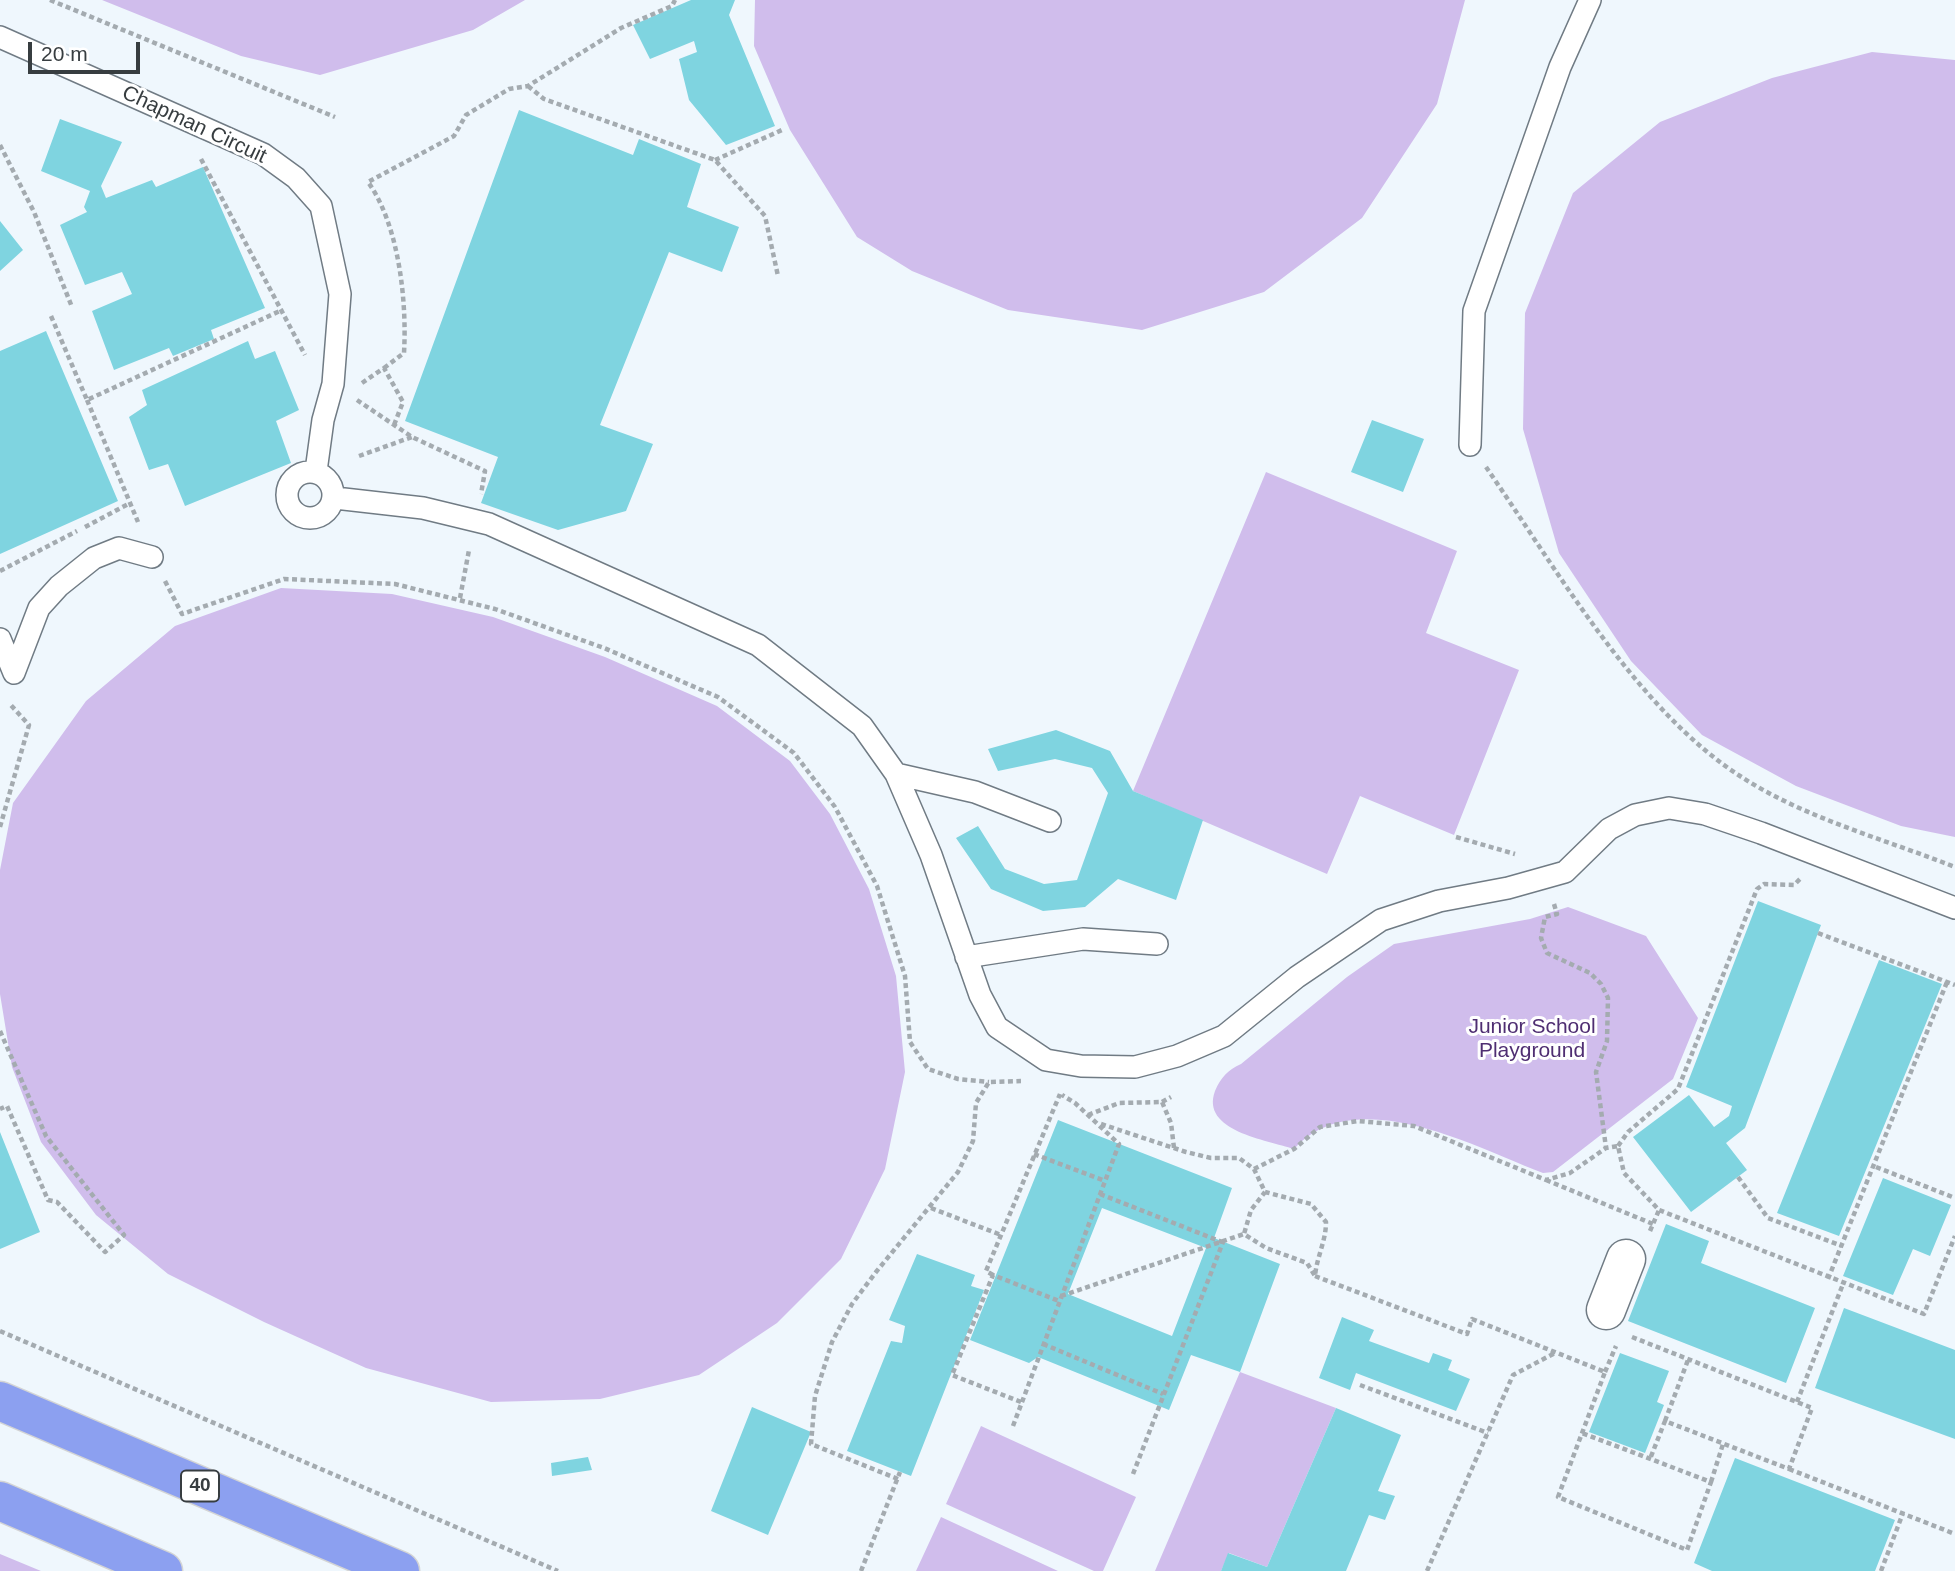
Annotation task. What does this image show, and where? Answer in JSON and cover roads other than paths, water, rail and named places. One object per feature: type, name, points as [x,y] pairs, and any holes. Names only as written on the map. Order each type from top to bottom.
[{"type":"highway","name":"40","points":[[0,1401],[400,1571]]},
{"type":"highway","points":[[0,1501],[163,1571]]},
{"type":"street","points":[[1606,1310],[1626,1259]]},
{"type":"lane","points":[[1470,444],[1474,311],[1560,67],[1590,0]]},
{"type":"lane","name":"Chapman Circuit","points":[[0,37],[263,154],[296,178],[321,206],[340,294],[333,384],[323,420],[316,471]]},
{"type":"lane","points":[[316,471],[330,483],[335,498],[325,513],[309,518],[296,513],[288,501],[289,487],[295,478],[316,471]]},
{"type":"lane","points":[[335,498],[423,508],[489,524],[758,645],[862,726],[896,774],[931,855],[980,995],[997,1027],[1046,1060],[1081,1066],[1135,1066],[1177,1056],[1224,1036],[1297,977],[1381,920],[1438,901],[1508,888],[1565,872],[1609,829],[1635,815],[1670,807],[1705,814],[1955,908]]},
{"type":"lane","points":[[0,639],[14,673],[39,608],[59,586],[94,558],[119,548],[152,557]]},
{"type":"lane","points":[[896,774],[975,792],[1050,821]]},
{"type":"lane","points":[[966,957],[1083,939],[1157,944]]},
{"type":"park label","name":"Junior School Playground","points":[[1532,1039]]}]
